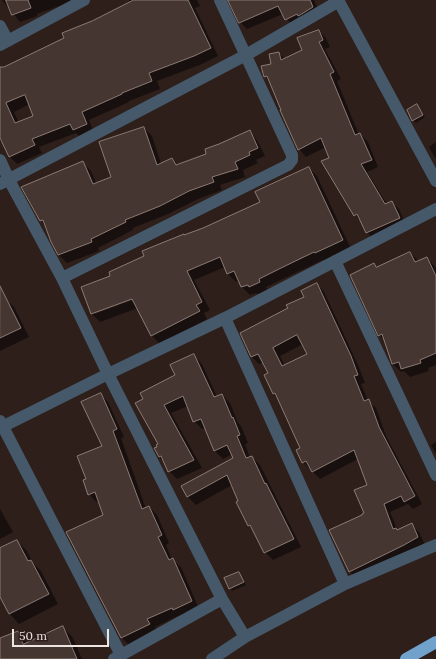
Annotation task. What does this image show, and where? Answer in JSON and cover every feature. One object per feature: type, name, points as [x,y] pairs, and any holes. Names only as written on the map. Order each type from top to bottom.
[{"type":"highway","points":[[406,659],[435,642]]},
{"type":"street","points":[[0,26],[4,43],[84,0]]},
{"type":"street","points":[[62,278],[288,165],[292,160],[292,154],[220,0]]},
{"type":"street","points":[[4,182],[246,55],[338,1],[436,181]]},
{"type":"street","points":[[0,160],[4,182],[62,278],[108,374],[222,599],[245,637]]},
{"type":"street","points":[[222,599],[118,657],[1,426],[226,318],[436,209]]},
{"type":"street","points":[[334,261],[436,476]]},
{"type":"street","points":[[226,318],[345,584]]},
{"type":"street","points":[[212,659],[245,637],[345,584],[436,544]]},
{"type":"building","points":[[6,0],[28,0],[31,8],[12,15]]},
{"type":"building","points":[[134,0],[188,0],[211,48],[149,73],[152,81],[82,112],[87,124],[73,130],[70,124],[32,139],[35,145],[9,157],[0,138],[0,67],[4,67],[64,38],[62,33],[92,21]],"holes":[[[25,95],[33,116],[15,123],[6,103]]]},
{"type":"building","points":[[228,0],[310,0],[313,7],[298,16],[297,14],[285,20],[278,6],[239,23]]},
{"type":"building","points":[[319,30],[323,40],[319,42],[334,72],[330,74],[355,135],[360,133],[372,160],[361,164],[385,204],[392,201],[400,218],[366,233],[357,214],[354,216],[321,161],[329,158],[321,138],[298,150],[267,76],[264,77],[261,66],[271,64],[269,54],[279,52],[281,60],[302,50],[297,38]]},
{"type":"building","points":[[417,104],[423,115],[412,121],[407,110]]},
{"type":"building","points":[[144,127],[157,165],[172,158],[176,165],[206,154],[205,149],[250,130],[258,148],[249,152],[250,155],[235,162],[238,169],[212,177],[214,182],[189,191],[160,206],[125,220],[126,222],[91,239],[92,242],[58,255],[51,242],[43,220],[40,221],[21,187],[83,161],[93,184],[111,177],[99,142]]},
{"type":"building","points":[[309,167],[343,240],[315,253],[314,252],[259,279],[260,282],[249,287],[248,285],[241,287],[234,271],[227,274],[220,257],[187,271],[202,302],[196,305],[200,311],[151,336],[132,299],[91,314],[81,287],[110,276],[109,272],[144,256],[142,251],[203,228],[260,202],[255,192]]},
{"type":"building","points":[[410,252],[415,262],[427,257],[436,276],[436,353],[420,360],[421,363],[401,369],[399,362],[392,364],[382,334],[378,336],[350,275],[374,263],[376,267]]},
{"type":"building","points":[[317,283],[351,356],[358,375],[354,376],[364,401],[369,399],[379,427],[415,496],[404,502],[401,496],[384,504],[393,529],[396,528],[397,530],[412,523],[418,537],[349,572],[329,530],[364,513],[354,490],[367,485],[354,450],[312,472],[306,461],[302,463],[296,450],[300,448],[275,393],[273,394],[264,375],[268,373],[258,354],[251,357],[240,333],[288,308],[286,305],[304,297],[301,291]],"holes":[[[297,335],[307,354],[282,366],[273,348]]]},
{"type":"building","points":[[0,286],[21,328],[0,338]]},
{"type":"building","points":[[194,354],[214,397],[222,394],[240,435],[237,436],[246,458],[252,456],[294,539],[264,553],[250,525],[248,526],[236,502],[238,501],[227,475],[187,497],[181,486],[233,458],[227,445],[214,451],[201,419],[193,422],[183,396],[164,405],[194,460],[168,472],[161,456],[159,457],[154,448],[157,447],[156,445],[158,444],[135,403],[143,399],[140,393],[175,375],[170,365]]},
{"type":"building","points":[[101,393],[117,429],[113,431],[142,509],[149,506],[162,535],[158,537],[169,560],[173,558],[192,601],[173,610],[172,608],[147,619],[150,624],[121,638],[66,532],[103,515],[95,492],[88,495],[83,480],[86,479],[77,456],[102,446],[81,402]]},
{"type":"building","points":[[17,540],[28,561],[31,560],[49,594],[9,614],[0,597],[0,548]]},
{"type":"building","points":[[239,572],[244,582],[229,589],[224,578]]},
{"type":"building","points":[[63,626],[77,659],[0,659],[0,638],[18,631],[23,644]]}]
